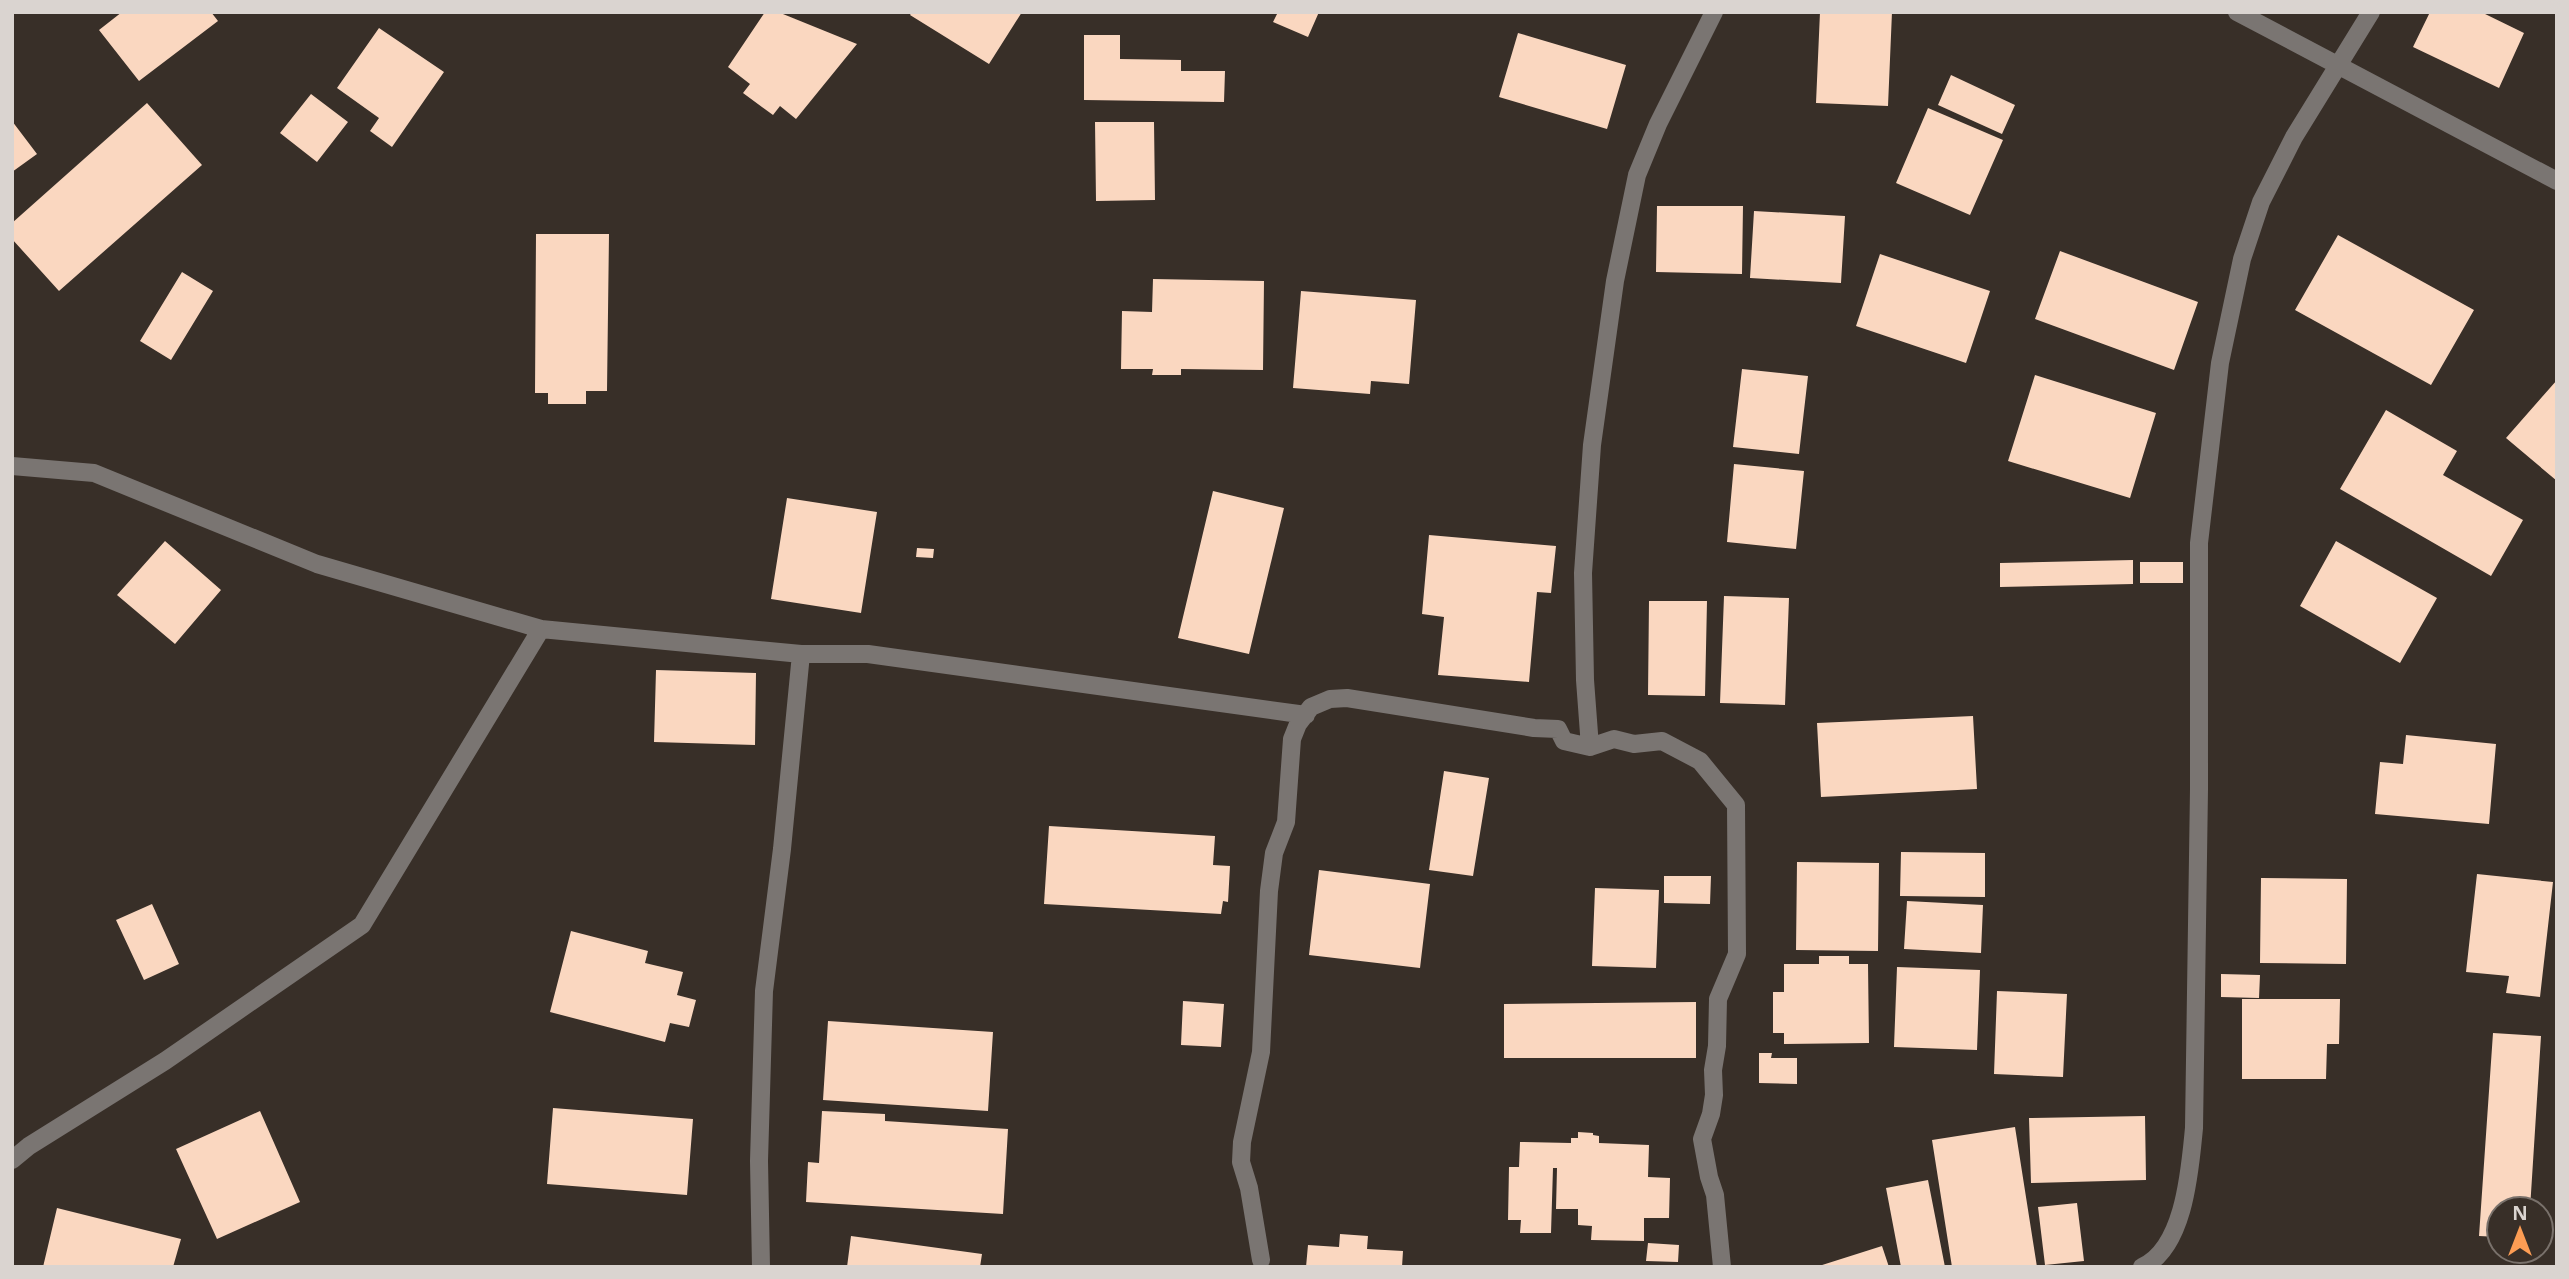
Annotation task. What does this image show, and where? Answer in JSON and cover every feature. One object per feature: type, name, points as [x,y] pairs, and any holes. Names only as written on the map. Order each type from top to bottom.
[{"type":"street","points":[[1590,747],[1585,680],[1583,573],[1592,445],[1615,281],[1637,175],[1658,124],[1714,12]]},
{"type":"street","points":[[2237,12],[2557,181]]},
{"type":"street","points":[[2142,1267],[2161,1252],[2174,1230],[2189,1177],[2194,1128],[2199,830],[2199,543],[2220,363],[2242,259],[2261,202],[2294,137],[2371,12]]},
{"type":"street","points":[[12,466],[94,473],[317,564],[541,629],[801,654],[868,654],[1306,715]]},
{"type":"street","points":[[12,1160],[29,1146],[165,1061],[362,925],[541,629]]},
{"type":"street","points":[[761,1267],[759,1161],[764,991],[782,849],[801,654]]},
{"type":"street","points":[[1261,1260],[1249,1188],[1241,1162],[1242,1142],[1261,1052],[1269,891],[1274,853],[1286,822],[1292,738],[1298,724],[1311,708],[1330,699],[1347,698],[1534,728],[1558,729],[1564,741],[1590,747],[1614,739],[1633,744],[1662,741],[1700,761],[1736,805],[1737,954],[1718,999],[1714,1095],[1711,1114],[1702,1139],[1715,1195],[1722,1267]]},
{"type":"building","points":[[122,12],[211,12],[218,21],[139,81],[99,30]]},
{"type":"building","points":[[765,12],[778,12],[857,44],[796,119],[780,106],[773,115],[743,93],[750,84],[728,67]]},
{"type":"building","points":[[912,12],[1022,12],[989,64],[910,15]]},
{"type":"building","points":[[1278,12],[1319,12],[1308,37],[1273,22]]},
{"type":"building","points":[[1820,12],[1892,12],[1888,106],[1816,103]]},
{"type":"building","points":[[2430,12],[2481,12],[2524,33],[2499,88],[2413,47]]},
{"type":"building","points":[[379,28],[444,72],[392,147],[370,131],[379,118],[337,88]]},
{"type":"building","points":[[1518,33],[1626,65],[1607,129],[1499,97]]},
{"type":"building","points":[[1084,35],[1120,35],[1120,59],[1181,60],[1181,71],[1225,71],[1224,102],[1084,100]]},
{"type":"building","points":[[1951,75],[2015,105],[2002,134],[1938,105]]},
{"type":"building","points":[[311,94],[348,122],[317,162],[280,133]]},
{"type":"building","points":[[147,103],[202,165],[59,291],[12,239],[12,223]]},
{"type":"building","points":[[1928,108],[2003,140],[1970,215],[1896,183]]},
{"type":"building","points":[[12,121],[37,154],[12,172]]},
{"type":"building","points":[[1095,122],[1154,122],[1155,200],[1096,201]]},
{"type":"building","points":[[1657,206],[1743,206],[1742,274],[1656,272]]},
{"type":"building","points":[[1754,211],[1845,216],[1841,283],[1750,278]]},
{"type":"building","points":[[536,234],[609,234],[607,391],[586,391],[586,404],[548,404],[548,393],[535,393]]},
{"type":"building","points":[[2338,235],[2474,310],[2431,385],[2295,310]]},
{"type":"building","points":[[2060,251],[2198,302],[2174,370],[2035,319]]},
{"type":"building","points":[[1880,254],[1990,291],[1966,363],[1856,326]]},
{"type":"building","points":[[182,272],[213,291],[171,360],[140,341]]},
{"type":"building","points":[[1153,279],[1264,281],[1263,370],[1181,369],[1181,375],[1152,375],[1153,369],[1121,369],[1122,311],[1152,312]]},
{"type":"building","points":[[1301,291],[1416,300],[1409,384],[1371,381],[1370,394],[1293,388]]},
{"type":"building","points":[[1742,369],[1808,376],[1799,454],[1733,447]]},
{"type":"building","points":[[2035,375],[2156,413],[2130,498],[2008,461]]},
{"type":"building","points":[[2557,380],[2557,481],[2506,438]]},
{"type":"building","points":[[2386,410],[2457,451],[2443,475],[2523,520],[2491,576],[2340,489]]},
{"type":"building","points":[[1734,464],[1804,471],[1796,549],[1727,542]]},
{"type":"building","points":[[1213,491],[1284,508],[1249,654],[1178,638]]},
{"type":"building","points":[[787,498],[877,512],[861,613],[771,599]]},
{"type":"building","points":[[1429,535],[1556,546],[1551,593],[1537,592],[1529,682],[1438,675],[1444,617],[1422,614]]},
{"type":"building","points":[[165,541],[221,590],[175,644],[117,595]]},
{"type":"building","points":[[2336,541],[2437,598],[2400,663],[2300,606]]},
{"type":"building","points":[[917,548],[934,549],[933,558],[916,557]]},
{"type":"building","points":[[2133,560],[2133,584],[2000,587],[2000,563]]},
{"type":"building","points":[[2140,562],[2183,562],[2183,583],[2140,583]]},
{"type":"building","points":[[1724,596],[1789,598],[1785,705],[1720,703]]},
{"type":"building","points":[[1649,601],[1707,601],[1705,696],[1648,695]]},
{"type":"building","points":[[656,670],[756,673],[755,745],[654,742]]},
{"type":"building","points":[[1973,716],[1977,789],[1821,797],[1817,723]]},
{"type":"building","points":[[2406,735],[2496,744],[2489,824],[2375,814],[2380,762],[2403,764]]},
{"type":"building","points":[[1444,771],[1489,778],[1473,876],[1429,870]]},
{"type":"building","points":[[1049,826],[1215,836],[1213,865],[1230,866],[1228,902],[1223,901],[1221,914],[1044,904]]},
{"type":"building","points":[[1901,852],[1985,853],[1985,897],[1900,896]]},
{"type":"building","points":[[1797,862],[1879,863],[1878,951],[1796,950]]},
{"type":"building","points":[[1319,870],[1430,884],[1420,968],[1309,955]]},
{"type":"building","points":[[2477,874],[2553,882],[2540,997],[2506,993],[2509,976],[2466,972]]},
{"type":"building","points":[[1664,876],[1711,876],[1710,904],[1664,903]]},
{"type":"building","points":[[2261,878],[2347,879],[2346,964],[2260,963]]},
{"type":"building","points":[[1595,888],[1659,890],[1656,968],[1592,966]]},
{"type":"building","points":[[1907,901],[1983,905],[1981,953],[1904,949]]},
{"type":"building","points":[[152,904],[179,964],[144,980],[116,920]]},
{"type":"building","points":[[571,931],[648,951],[645,963],[683,972],[677,995],[696,1000],[689,1027],[670,1023],[665,1042],[550,1012]]},
{"type":"building","points":[[1819,956],[1849,956],[1849,964],[1868,964],[1869,1043],[1784,1044],[1784,1033],[1773,1033],[1773,992],[1784,992],[1784,964],[1819,964]]},
{"type":"building","points":[[1897,967],[1980,970],[1977,1050],[1894,1047]]},
{"type":"building","points":[[2221,974],[2260,975],[2259,998],[2221,997]]},
{"type":"building","points":[[1997,991],[2067,994],[2063,1077],[1994,1074]]},
{"type":"building","points":[[2242,999],[2340,999],[2339,1044],[2327,1044],[2326,1079],[2242,1079]]},
{"type":"building","points":[[1183,1001],[1224,1004],[1221,1047],[1181,1045]]},
{"type":"building","points":[[1696,1002],[1696,1058],[1504,1058],[1504,1004]]},
{"type":"building","points":[[828,1021],[993,1032],[988,1111],[823,1100]]},
{"type":"building","points":[[2493,1033],[2541,1036],[2531,1195],[2485,1195],[2485,1236],[2479,1236]]},
{"type":"building","points":[[1759,1053],[1772,1053],[1771,1058],[1797,1058],[1797,1084],[1759,1083]]},
{"type":"building","points":[[553,1108],[693,1119],[687,1195],[547,1184]]},
{"type":"building","points":[[260,1111],[300,1202],[217,1239],[176,1149]]},
{"type":"building","points":[[822,1111],[885,1114],[885,1121],[1008,1129],[1003,1214],[806,1202],[808,1162],[819,1163]]},
{"type":"building","points":[[2145,1116],[2146,1180],[2031,1183],[2029,1118]]},
{"type":"building","points":[[2015,1127],[2037,1267],[1952,1267],[1932,1140]]},
{"type":"building","points":[[1578,1132],[1599,1136],[1599,1143],[1649,1145],[1648,1177],[1670,1178],[1669,1218],[1644,1218],[1644,1241],[1591,1240],[1592,1226],[1578,1225],[1578,1209],[1556,1209],[1557,1168],[1553,1168],[1551,1233],[1520,1233],[1521,1220],[1508,1220],[1509,1167],[1519,1167],[1520,1142],[1571,1143],[1571,1138],[1578,1138]]},
{"type":"building","points":[[1928,1180],[1945,1267],[1901,1267],[1886,1188]]},
{"type":"building","points":[[2077,1203],[2084,1261],[2045,1265],[2038,1207]]},
{"type":"building","points":[[57,1208],[181,1239],[173,1267],[43,1267]]},
{"type":"building","points":[[1340,1234],[1368,1236],[1367,1249],[1403,1251],[1402,1267],[1306,1267],[1308,1245],[1339,1247]]},
{"type":"building","points":[[851,1236],[982,1254],[980,1267],[847,1267]]},
{"type":"building","points":[[1648,1243],[1679,1245],[1678,1262],[1646,1261]]},
{"type":"building","points":[[1882,1246],[1889,1267],[1819,1267],[1819,1266]]}]
